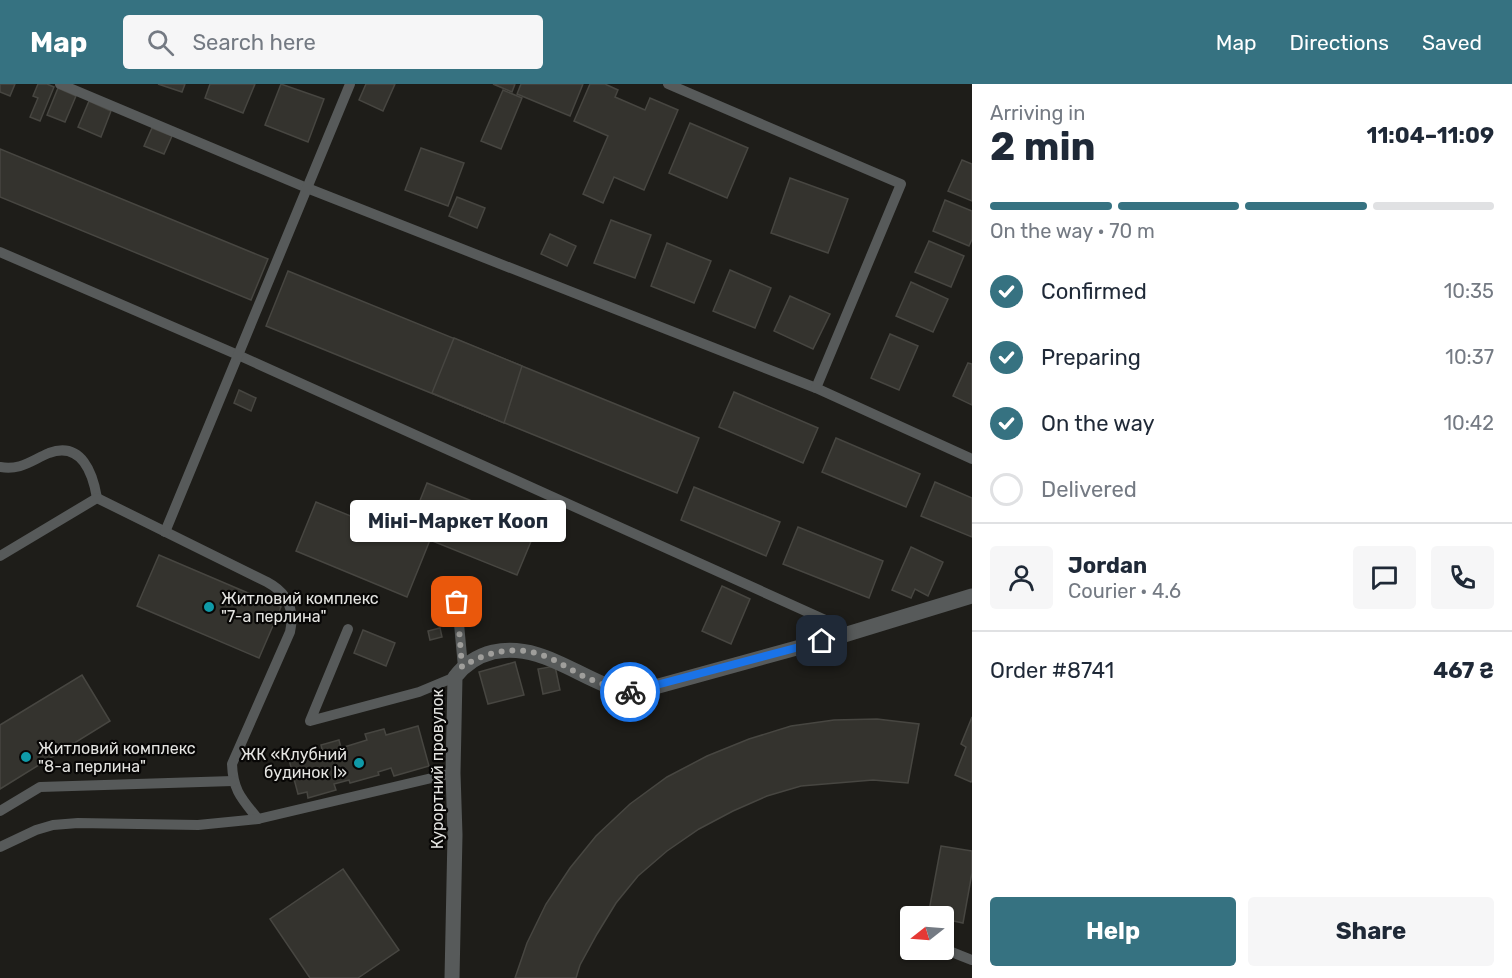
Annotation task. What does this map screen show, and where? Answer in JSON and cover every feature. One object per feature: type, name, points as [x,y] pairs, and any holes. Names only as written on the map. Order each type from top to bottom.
[{"type":"street","points":[[459,672],[475,659],[490,653],[505,650],[525,651],[542,655],[588,678],[626,693],[844,635],[972,596]]},
{"type":"street","name":"Курортний провулок","points":[[452,978],[455,835],[453,773],[459,672]]},
{"type":"lane","points":[[60,84],[307,188],[816,388],[972,459]]},
{"type":"lane","points":[[165,532],[350,84]]},
{"type":"lane","points":[[668,84],[902,184],[816,388]]},
{"type":"lane","points":[[0,252],[238,355],[832,623],[844,635]]},
{"type":"lane","points":[[0,467],[8,469],[22,467],[51,452],[65,451],[78,456],[88,465],[97,498]]},
{"type":"lane","points":[[97,498],[278,588],[286,597],[291,608],[290,632],[232,764],[233,781],[239,797],[258,819]]},
{"type":"lane","points":[[0,556],[97,498]]},
{"type":"lane","points":[[348,629],[310,721],[419,692],[459,672],[457,602]]},
{"type":"lane","points":[[0,847],[36,830],[53,825],[78,823],[198,825],[258,819],[453,773]]},
{"type":"lane","points":[[0,811],[40,787],[233,781]]},
{"type":"lane","points":[[954,953],[972,960]]},
{"type":"building","points":[[0,84],[15,84],[10,96],[0,92]]},
{"type":"building","points":[[38,84],[54,87],[40,121],[30,117],[38,98],[33,96]]},
{"type":"building","points":[[158,84],[185,84],[182,92]]},
{"type":"building","points":[[210,84],[255,84],[243,113],[205,98]]},
{"type":"building","points":[[281,84],[324,99],[308,142],[265,125]]},
{"type":"building","points":[[366,84],[395,84],[383,111],[359,100]]},
{"type":"building","points":[[493,84],[515,84],[512,92]]},
{"type":"building","points":[[521,84],[583,84],[570,116],[517,94]]},
{"type":"building","points":[[590,84],[605,84],[618,90],[615,97],[645,110],[650,98],[678,110],[644,190],[614,177],[603,203],[583,194],[608,136],[574,121]]},
{"type":"building","points":[[58,88],[76,96],[65,122],[47,115]]},
{"type":"building","points":[[503,90],[522,98],[501,149],[481,141]]},
{"type":"building","points":[[89,101],[111,111],[101,137],[78,127]]},
{"type":"building","points":[[690,123],[748,148],[727,198],[669,173]]},
{"type":"building","points":[[152,128],[172,136],[164,154],[144,146]]},
{"type":"building","points":[[421,148],[464,163],[448,206],[405,190]]},
{"type":"building","points":[[0,149],[268,259],[251,300],[0,197]]},
{"type":"building","points":[[962,160],[972,164],[972,201],[948,191]]},
{"type":"building","points":[[790,178],[848,199],[828,253],[771,233]]},
{"type":"building","points":[[457,197],[485,208],[477,228],[449,216]]},
{"type":"building","points":[[945,200],[972,211],[972,239],[969,246],[933,231]]},
{"type":"building","points":[[611,220],[651,235],[635,278],[594,263]]},
{"type":"building","points":[[550,234],[576,246],[567,266],[541,254]]},
{"type":"building","points":[[929,241],[964,256],[951,287],[915,272]]},
{"type":"building","points":[[667,243],[711,261],[694,303],[651,286]]},
{"type":"building","points":[[730,270],[771,288],[755,328],[713,311]]},
{"type":"building","points":[[288,271],[699,438],[677,493],[266,326]]},
{"type":"building","points":[[911,282],[948,299],[933,332],[896,316]]},
{"type":"building","points":[[790,296],[830,314],[813,349],[774,331]]},
{"type":"building","points":[[890,334],[918,346],[899,390],[871,378]]},
{"type":"building","points":[[454,338],[522,366],[504,423],[432,393]]},
{"type":"building","points":[[968,363],[972,364],[972,405],[953,396]]},
{"type":"building","points":[[239,390],[256,398],[251,411],[234,403]]},
{"type":"building","points":[[734,392],[818,428],[803,463],[719,427]]},
{"type":"building","points":[[836,438],[920,474],[906,507],[822,472]]},
{"type":"building","points":[[935,482],[972,498],[972,537],[921,516]]},
{"type":"building","points":[[427,483],[537,527],[517,575],[430,540],[407,597],[296,551],[316,502],[405,538]]},
{"type":"building","points":[[694,487],[780,522],[766,556],[681,520]]},
{"type":"building","points":[[798,527],[883,561],[869,598],[783,564]]},
{"type":"building","points":[[911,547],[943,562],[928,596],[915,589],[911,598],[892,590]]},
{"type":"building","name":"Житловий комплекс \"7-а перлина\"","points":[[159,555],[281,607],[259,658],[137,606]]},
{"type":"building","points":[[722,586],[750,599],[731,644],[702,631]]},
{"type":"building","points":[[440,628],[442,637],[430,640],[428,631]]},
{"type":"building","points":[[363,630],[395,643],[386,666],[354,653]]},
{"type":"building","points":[[515,662],[524,695],[488,704],[479,672]]},
{"type":"building","points":[[555,666],[560,690],[543,694],[538,669]]},
{"type":"building","name":"Житловий комплекс \"8-а перлина\"","points":[[82,675],[110,721],[0,789],[0,725]]},
{"type":"building","points":[[972,717],[971,782],[955,775],[966,747],[961,744]]},
{"type":"building","points":[[877,719],[919,724],[908,783],[873,780],[801,786],[767,796],[733,811],[699,829],[667,851],[638,876],[616,903],[597,934],[580,965],[576,978],[515,978],[527,943],[546,904],[570,868],[596,836],[630,804],[667,777],[707,756],[749,739],[791,726],[834,720]]},
{"type":"building","name":"ЖК «Клубний будинок I»","points":[[418,726],[429,766],[394,776],[391,768],[378,772],[379,775],[350,783],[349,780],[334,784],[336,790],[308,798],[307,792],[298,794],[288,756],[298,753],[300,759],[323,753],[321,745],[339,740],[341,748],[367,740],[365,734],[384,729],[386,735]]},
{"type":"building","points":[[941,846],[972,851],[972,873],[963,923],[954,921],[954,906],[930,906]]},
{"type":"building","points":[[343,869],[399,950],[358,978],[310,978],[270,919]]},
{"type":"way so far","points":[[457,602],[462,667],[490,653],[505,650],[525,651],[542,655],[588,678],[626,693],[630,692]]},
{"type":"place","name":"Міні-Маркет Кооп","points":[[457,602]]},
{"type":"place","name":"Житловий комплекс \"7-а перлина\"","points":[[209,607]]},
{"type":"place","name":"Житловий комплекс \"8-а перлина\"","points":[[26,757]]},
{"type":"place","name":"ЖК «Клубний будинок I»","points":[[359,763]]},
{"type":"route","points":[[630,692],[822,641]]}]
